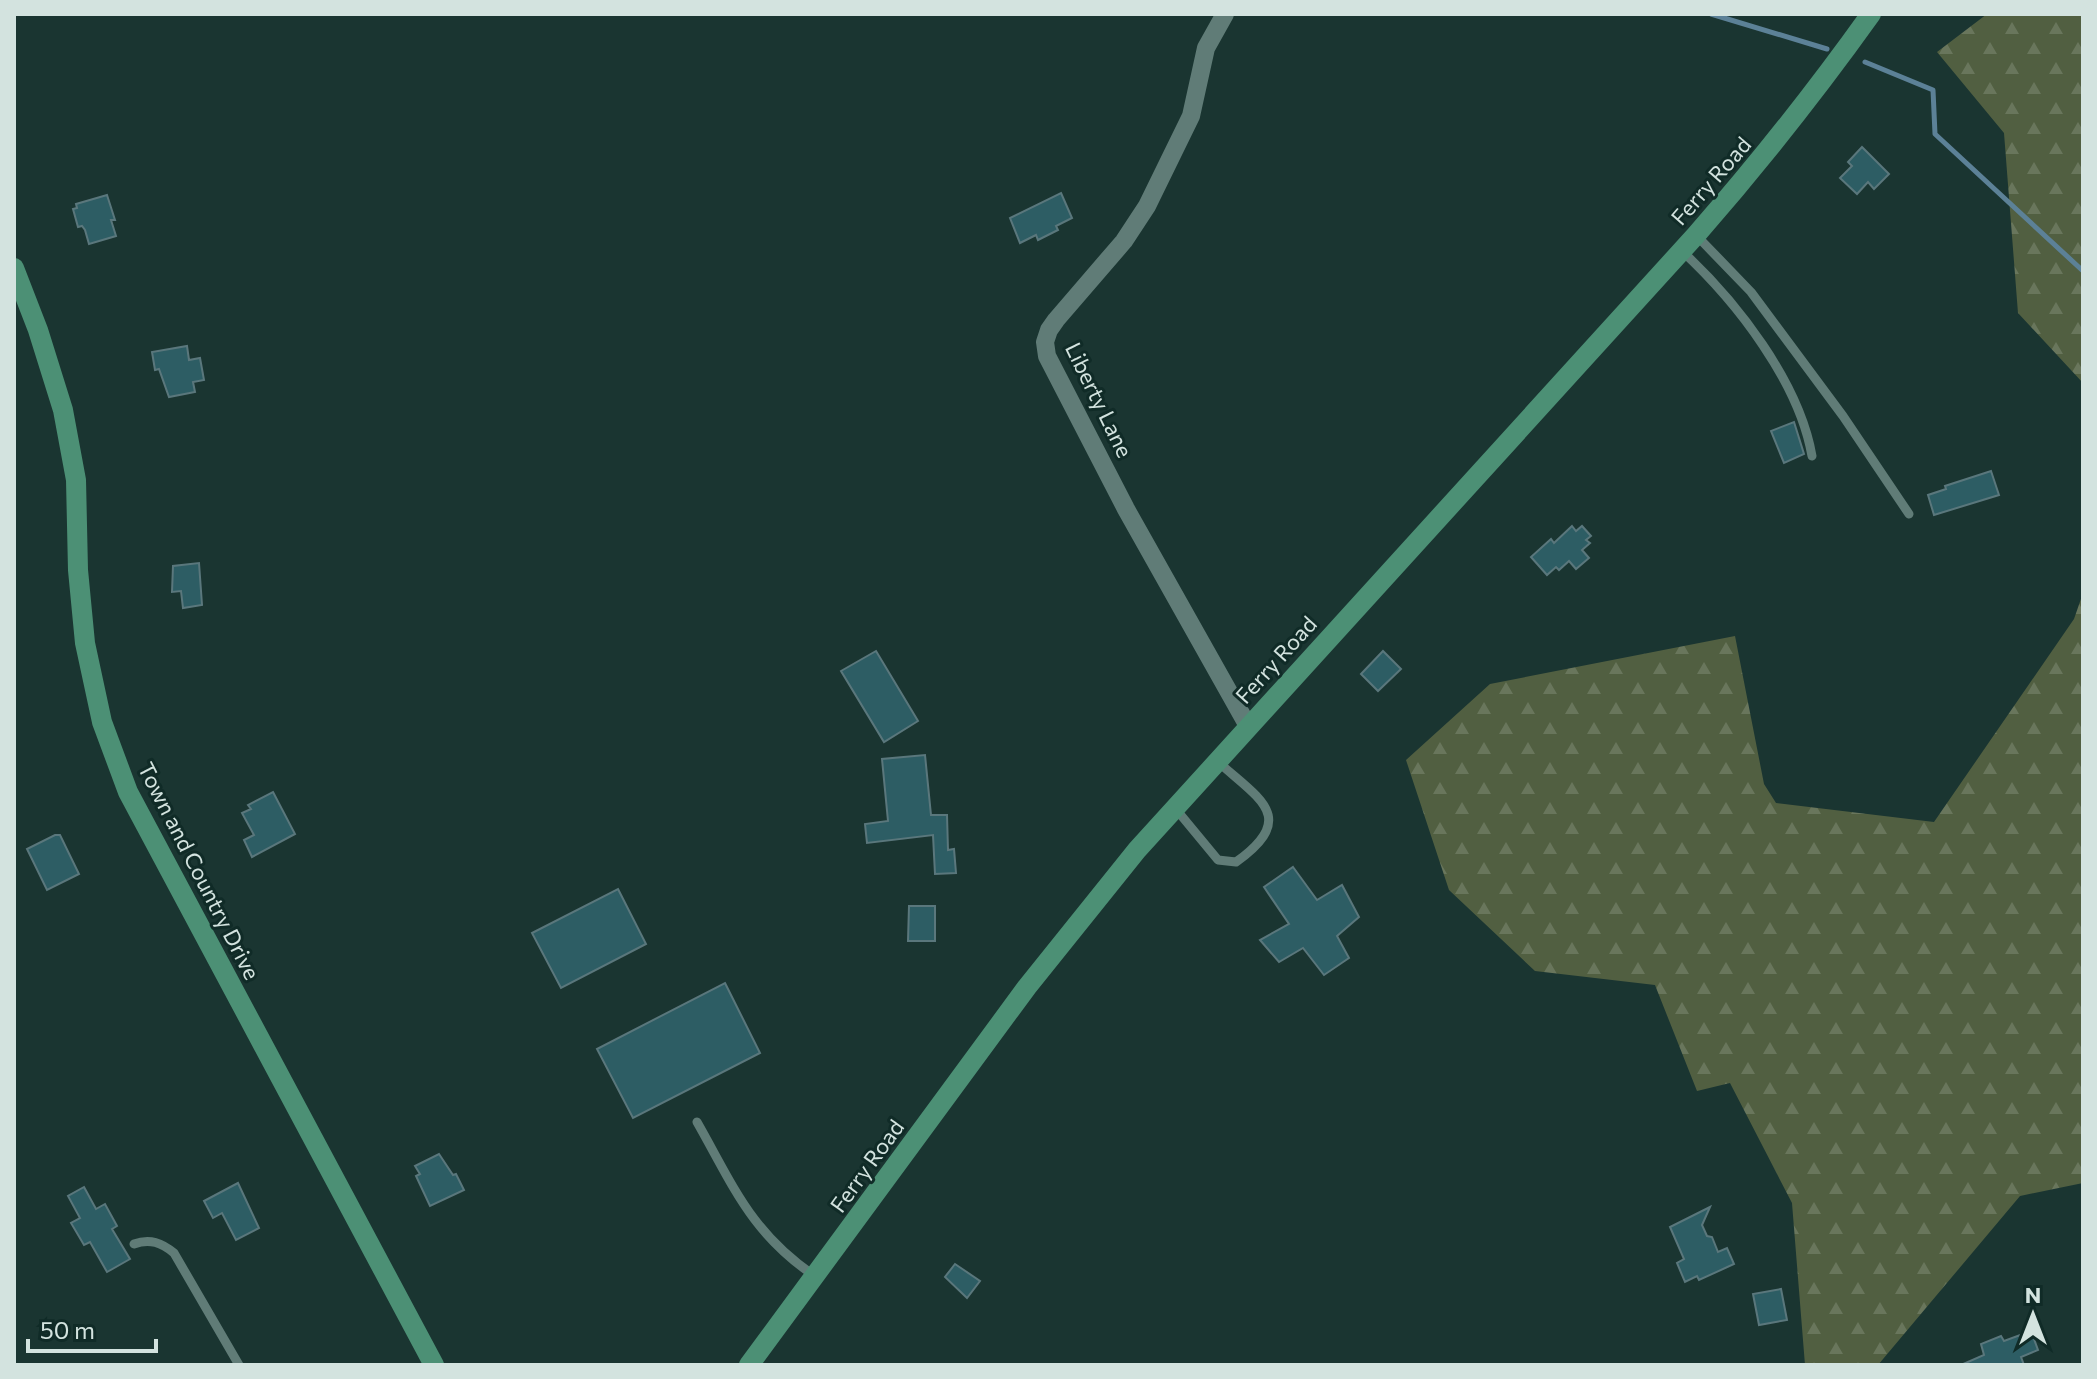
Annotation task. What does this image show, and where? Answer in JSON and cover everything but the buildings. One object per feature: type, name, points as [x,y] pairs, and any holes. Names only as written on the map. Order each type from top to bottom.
[{"type":"main road","name":"Ferry Road","points":[[749,1365],[1027,987],[1089,908],[1248,726],[1756,167],[1871,14]]},
{"type":"main road","name":"Town and Country Drive","points":[[14,268],[38,330],[63,410],[76,480],[78,570],[85,643],[102,722],[128,792],[434,1365]]},
{"type":"street","name":"Liberty Lane","points":[[1225,14],[1206,48],[1191,116],[1163,177],[1124,241],[1056,320],[1045,342],[1047,356],[1076,415],[1248,726]]},
{"type":"lane","points":[[1689,243],[1712,278],[1743,314],[1797,404],[1807,430],[1812,456]]},
{"type":"lane","points":[[1689,243],[1751,292],[1843,416],[1909,514]]},
{"type":"lane","points":[[1175,808],[1218,860],[1236,862],[1249,853],[1267,832],[1270,824],[1268,811],[1217,761]]},
{"type":"lane","points":[[697,1122],[752,1219],[792,1261],[816,1277]]},
{"type":"lane","points":[[134,1244],[154,1242],[174,1253],[239,1365]]},
{"type":"green space","points":[[1987,14],[2083,14],[2083,383],[2018,313],[2004,133],[1937,52]]},
{"type":"green space","points":[[2083,593],[2083,1183],[2020,1196],[1878,1365],[1805,1365],[1792,1203],[1730,1083],[1697,1091],[1655,985],[1535,971],[1449,890],[1406,760],[1490,684],[1735,636],[1764,784],[1776,803],[1934,822],[2074,619]]},
{"type":"waterway","points":[[1711,14],[1827,49]]},
{"type":"waterway","points":[[1865,62],[1933,90],[1935,134],[2083,271]]}]
